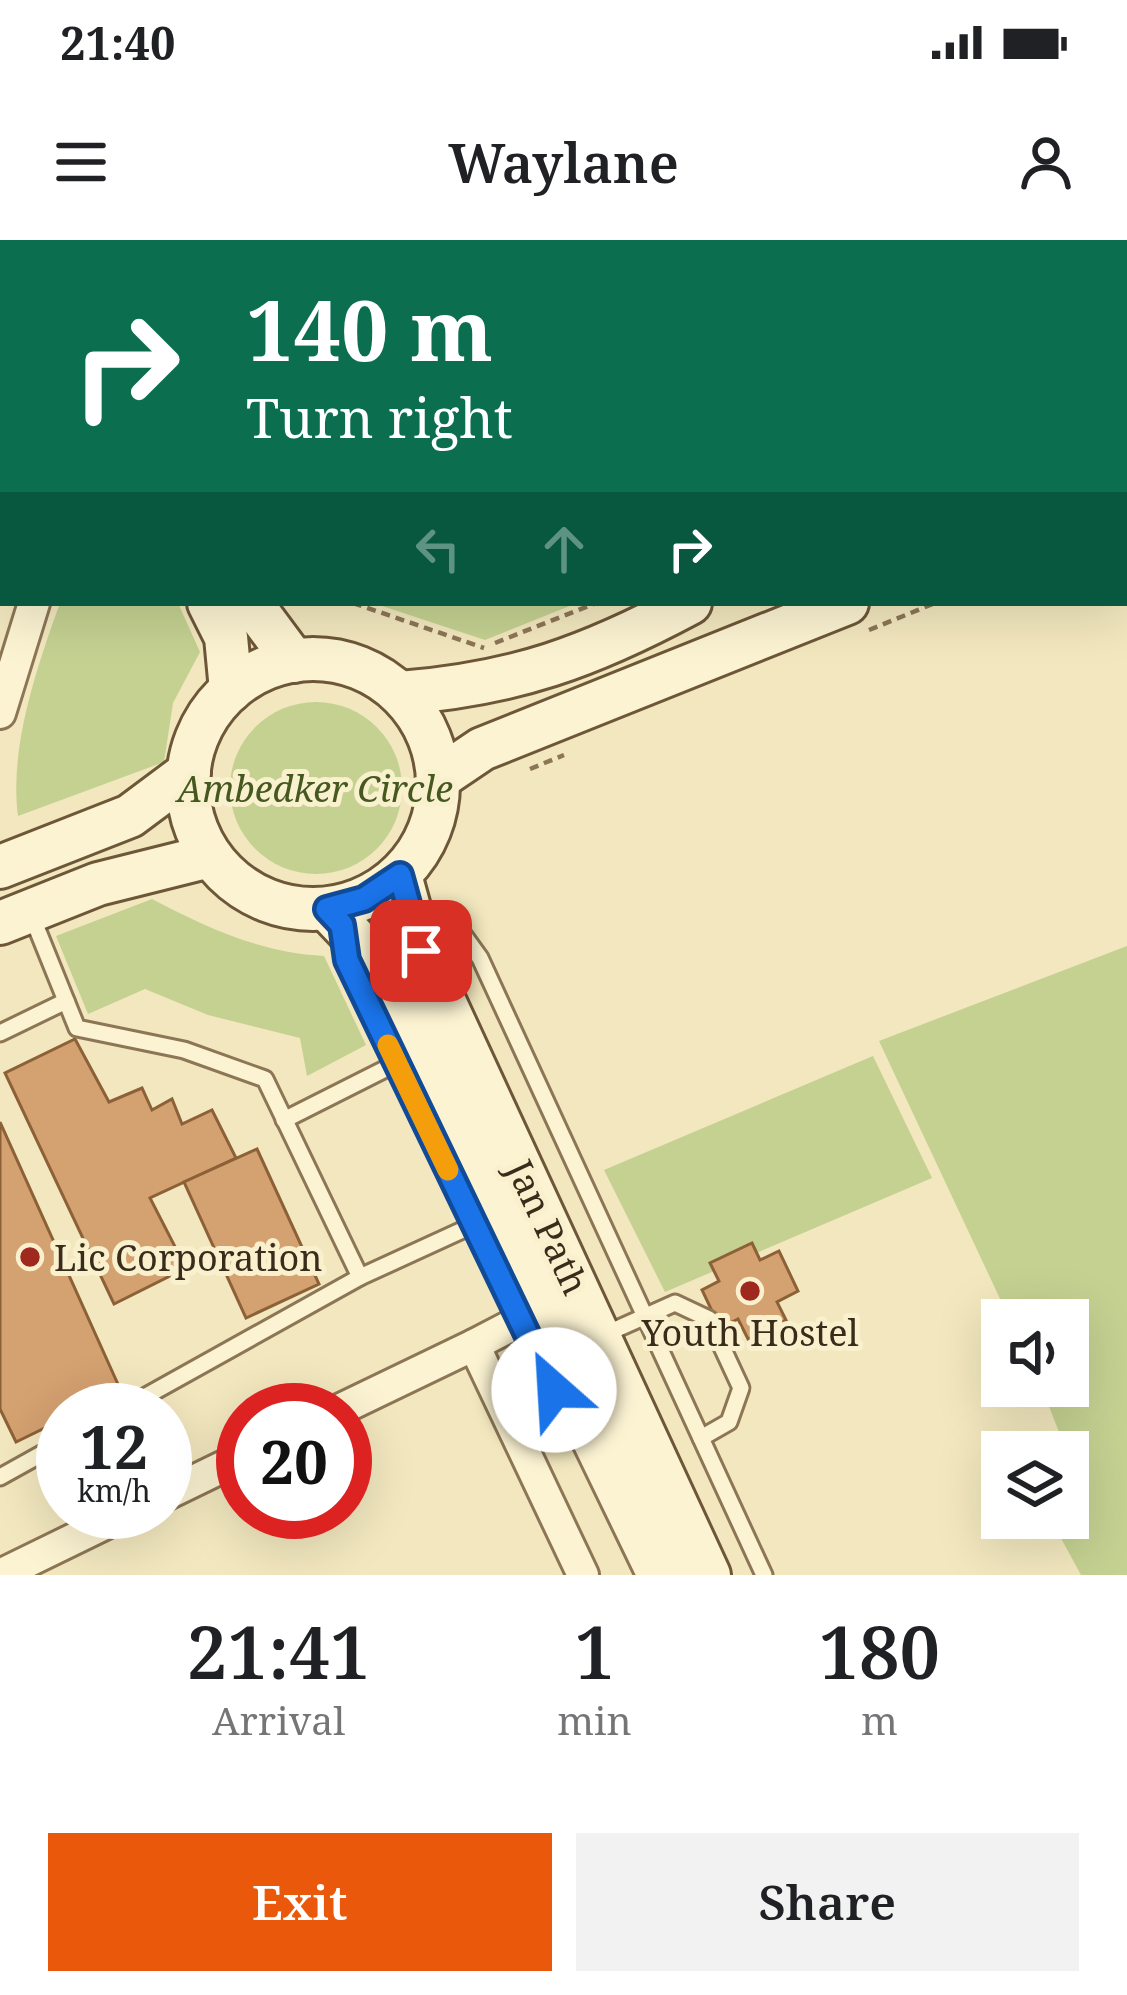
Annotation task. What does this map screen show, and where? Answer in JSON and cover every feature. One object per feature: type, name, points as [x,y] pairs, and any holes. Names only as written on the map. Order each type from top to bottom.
[{"type":"main road","points":[[210,606],[226,637],[232,690]]},
{"type":"main road","points":[[253,606],[294,661]]},
{"type":"main road","points":[[400,693],[497,683],[547,670],[684,606]]},
{"type":"main road","points":[[439,778],[482,749],[840,606]]},
{"type":"main road","points":[[294,661],[335,661],[368,671],[400,693],[433,746],[439,778],[425,842],[403,887],[364,899],[334,917],[260,898],[210,856],[192,814],[189,772],[210,714],[232,690],[257,672],[294,661]]},
{"type":"main road","points":[[0,867],[130,816],[189,772]]},
{"type":"main road","points":[[15,917],[98,884],[210,856]]},
{"type":"main road","name":"Jan Path","points":[[403,887],[421,951],[709,1575]]},
{"type":"main road","name":"Jan Path","points":[[334,917],[382,968],[409,1057],[486,1218],[670,1575]]},
{"type":"street","points":[[0,713],[33,606]]},
{"type":"street","points":[[372,1394],[520,1321]]},
{"type":"street","points":[[474,1345],[583,1575]]},
{"type":"street","points":[[0,1575],[74,1539]]},
{"type":"lane","points":[[403,887],[457,926],[479,958],[764,1575]]},
{"type":"lane","points":[[15,917],[77,1028],[184,1050],[265,1079],[360,1277]]},
{"type":"lane","points":[[0,1033],[66,1001]]},
{"type":"lane","points":[[284,1120],[409,1057]]},
{"type":"lane","points":[[170,1383],[360,1277],[486,1218],[520,1321],[644,1575]]},
{"type":"lane","points":[[598,1337],[674,1303],[709,1319],[741,1388],[730,1423],[701,1438]]},
{"type":"lane","points":[[0,1477],[36,1457]]},
{"type":"path","points":[[362,606],[483,648],[588,606]]},
{"type":"green space","points":[[59,606],[179,606],[200,652],[173,703],[164,762],[18,816],[21,736]]},
{"type":"green space","points":[[382,606],[570,606],[485,640]]},
{"type":"green space","name":"Ambedker Circle","points":[[316,702],[349,709],[377,727],[395,755],[402,788],[395,821],[377,849],[349,867],[316,874],[283,867],[255,849],[237,821],[230,788],[237,755],[255,727],[283,709]]},
{"type":"green space","points":[[152,899],[235,937],[278,950],[324,956],[366,1045],[307,1076],[300,1038],[208,1015],[145,989],[88,1014],[56,936]]},
{"type":"green space","points":[[1127,946],[1127,1575],[1081,1575],[1061,1539],[1089,1539],[1089,1431],[1059,1431],[1049,1407],[1089,1407],[1089,1299],[1000,1299],[879,1041]]},
{"type":"green space","points":[[873,1056],[932,1178],[665,1292],[604,1170]]},
{"type":"building","points":[[75,1039],[109,1102],[142,1088],[152,1110],[172,1099],[182,1124],[212,1110],[236,1158],[150,1198],[186,1268],[114,1304],[5,1073]]},
{"type":"building","name":"Lic Corporation","points":[[0,1122],[117,1383],[36,1383],[36,1432],[16,1442],[0,1409]]},
{"type":"building","points":[[257,1149],[319,1284],[246,1318],[184,1182]]},
{"type":"building","name":"Youth Hostel","points":[[752,1243],[760,1260],[779,1251],[798,1291],[777,1302],[786,1320],[748,1339],[738,1319],[720,1328],[702,1290],[719,1281],[710,1263]]},
{"type":"slow traffic","points":[[388,1045],[448,1170]]},
{"type":"place","name":"Lic Corporation","points":[[30,1257]]},
{"type":"place","name":"Youth Hostel","points":[[750,1291]]},
{"type":"route","points":[[421,951],[400,875],[364,899],[327,909],[342,925],[347,960],[554,1390]]}]
